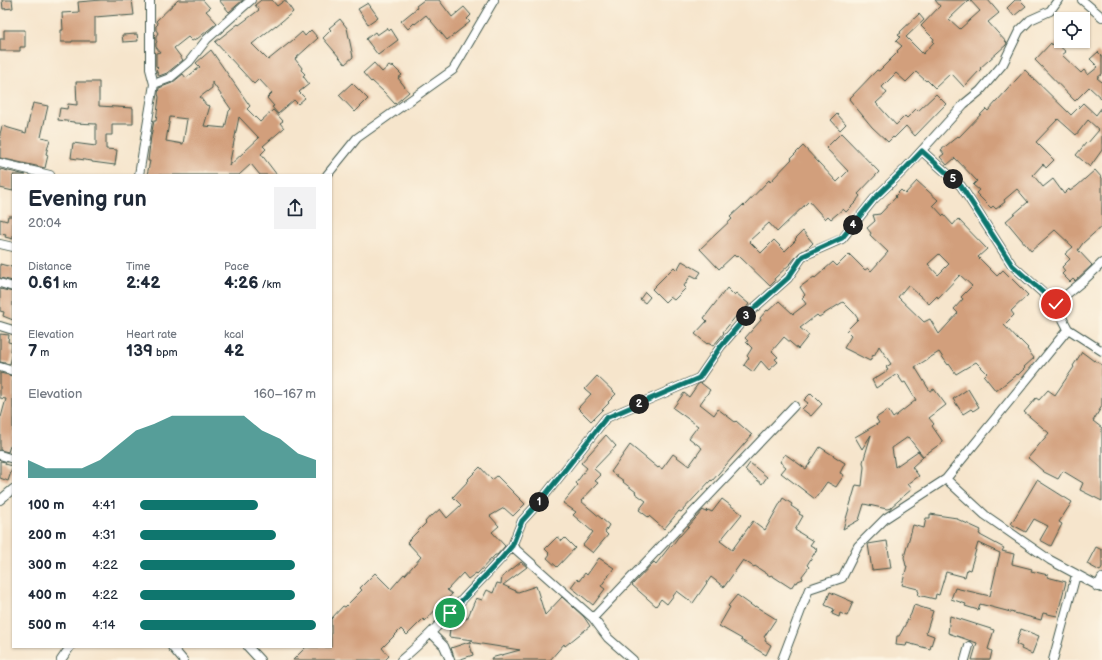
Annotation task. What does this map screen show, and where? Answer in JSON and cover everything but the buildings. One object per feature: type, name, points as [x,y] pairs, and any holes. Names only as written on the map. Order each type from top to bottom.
[{"type":"street","points":[[139,174],[154,84],[150,68],[150,0]]},
{"type":"street","points":[[154,84],[170,78],[189,62],[207,39],[250,0]]},
{"type":"street","points":[[328,174],[357,138],[452,70],[494,0]]},
{"type":"street","points":[[401,660],[431,633],[501,559],[512,546],[522,521],[542,499],[606,418],[699,378],[721,346],[746,316],[788,278],[803,256],[842,238],[874,199],[922,151],[964,104],[980,91],[1003,64],[1019,31],[1030,20],[1050,11],[1058,0]]},
{"type":"street","points":[[1082,0],[1102,17]]},
{"type":"street","points":[[922,151],[961,186],[1012,265],[1056,304],[1068,329],[1100,348]]},
{"type":"street","points":[[0,163],[39,174]]},
{"type":"street","points":[[0,244],[12,247]]},
{"type":"street","points":[[1056,304],[1102,263]]},
{"type":"street","points":[[0,283],[12,287]]},
{"type":"street","points":[[0,326],[12,330]]},
{"type":"street","points":[[782,660],[809,589],[842,578],[858,546],[886,518],[946,479],[1068,329]]},
{"type":"street","points":[[0,367],[12,371]]},
{"type":"street","points":[[593,618],[794,406]]},
{"type":"street","points":[[0,456],[12,459]]},
{"type":"street","points":[[946,479],[985,515],[1050,560],[1100,588],[1102,578]]},
{"type":"street","points":[[0,500],[12,490]]},
{"type":"street","points":[[512,546],[593,618],[608,638],[633,660]]},
{"type":"street","points":[[1053,660],[1076,575]]},
{"type":"street","points":[[431,633],[444,646],[450,660]]},
{"type":"street","points":[[965,660],[969,646]]},
{"type":"street","points":[[61,660],[69,648]]},
{"type":"street","points":[[173,648],[183,660]]},
{"type":"street","points":[[249,648],[260,660]]},
{"type":"route","points":[[450,613],[512,546],[522,521],[542,499],[606,418],[699,378],[721,346],[752,310],[788,278],[803,256],[842,238],[874,199],[922,151],[961,186],[1012,265],[1056,304]]}]
